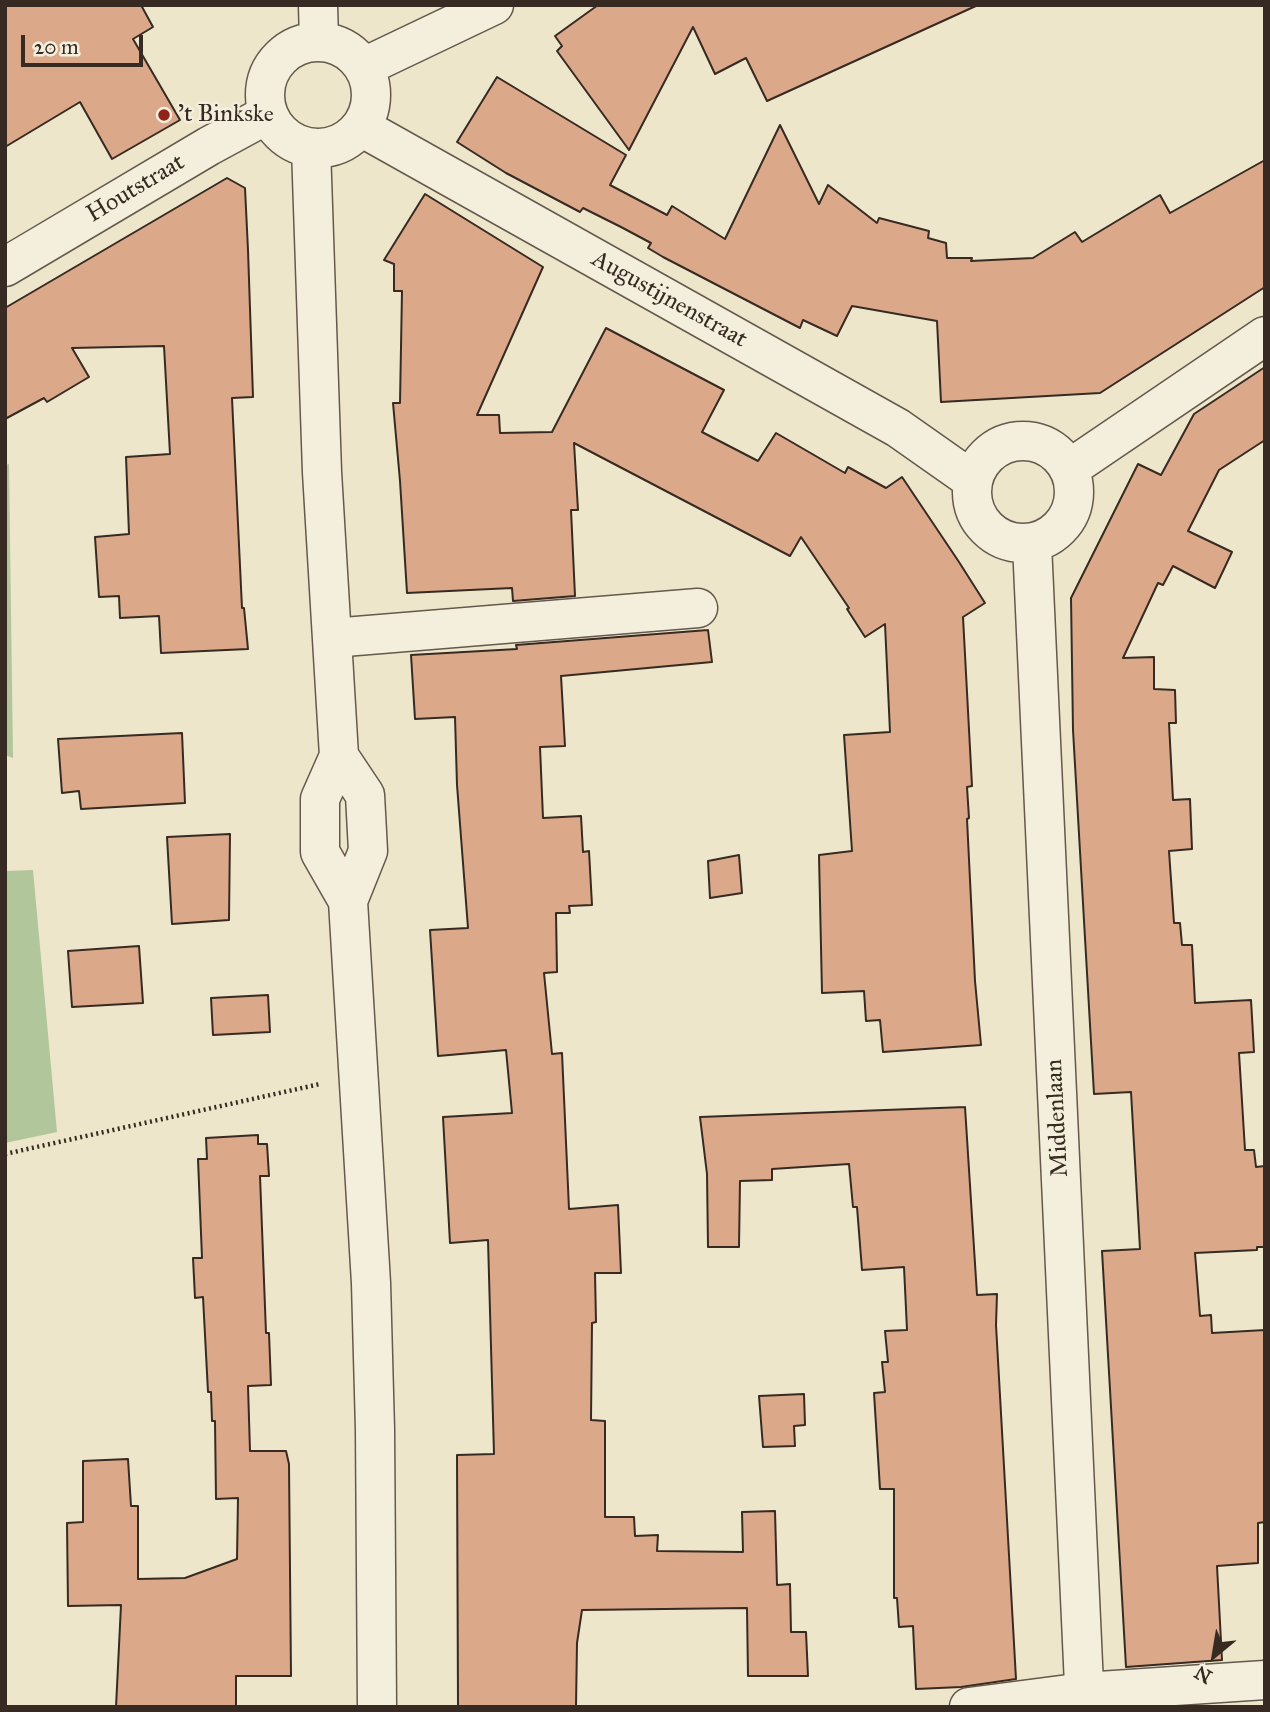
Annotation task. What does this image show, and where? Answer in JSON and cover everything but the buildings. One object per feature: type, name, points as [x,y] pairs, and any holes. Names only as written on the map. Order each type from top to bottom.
[{"type":"street","points":[[364,67],[495,5]]},
{"type":"street","points":[[318,23],[364,67],[372,94],[370,110],[352,137],[335,146],[311,148],[286,138],[277,130],[268,114],[265,100],[266,81],[270,70],[282,55],[301,44],[318,23]]},
{"type":"street","name":"Houtstraat","points":[[5,267],[268,114]]},
{"type":"street","name":"Augustijnenstraat","points":[[361,127],[898,428],[972,480]]},
{"type":"street","points":[[311,148],[322,472],[339,756],[365,795],[368,851],[348,901],[372,1309],[377,1707]]},
{"type":"street","points":[[1069,469],[1265,336]]},
{"type":"street","points":[[1019,440],[1041,443],[1061,457],[1069,469],[1074,486],[1073,505],[1067,519],[1046,539],[1032,544],[1002,540],[985,528],[973,509],[972,480],[977,467],[988,454],[1004,444],[1019,440]]},
{"type":"street","name":"Middenlaan","points":[[1032,544],[1085,1699]]},
{"type":"street","points":[[332,638],[698,608]]},
{"type":"street","points":[[969,1707],[1085,1699],[1265,1680]]},
{"type":"path","points":[[5,1154],[359,1076]]},
{"type":"green space","points":[[9,464],[13,758],[5,755],[5,465]]},
{"type":"green space","points":[[33,870],[57,1132],[5,1143],[5,871]]},
{"type":"place","name":"'t Binkske","points":[[164,115]]}]
